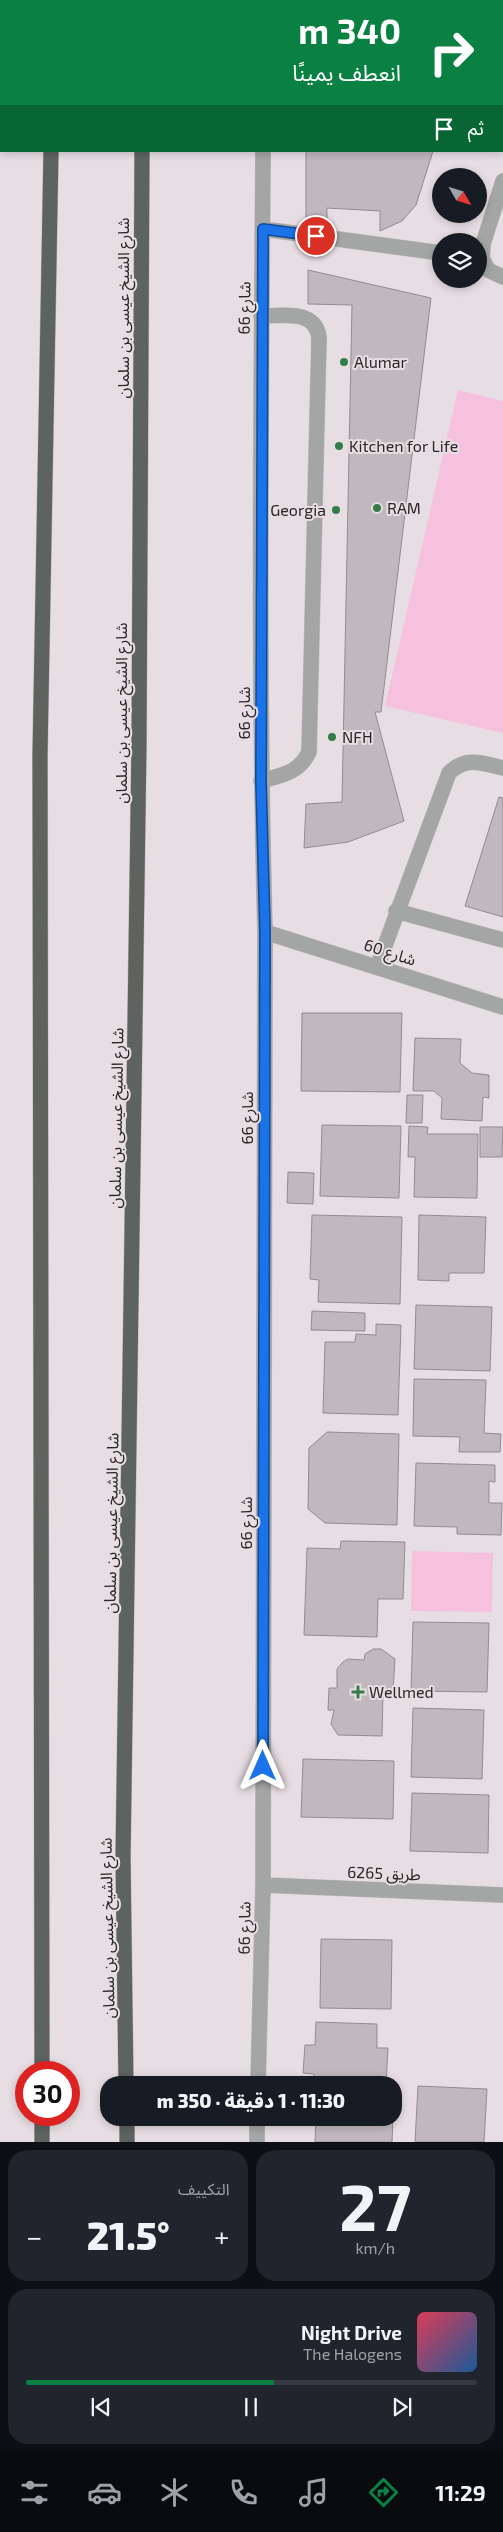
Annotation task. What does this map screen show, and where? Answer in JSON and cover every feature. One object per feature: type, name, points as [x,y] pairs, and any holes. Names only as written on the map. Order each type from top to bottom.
[{"type":"highway","points":[[42,2061],[40,755],[51,152]]},
{"type":"highway","name":"شارع الشيخ عيسى بن سلمان","points":[[126,2076],[123,1858],[139,734],[142,152]]},
{"type":"highway","points":[[42,2126],[42,2142]]},
{"type":"highway","points":[[127,2126],[127,2142]]},
{"type":"street","name":"شارع 66","points":[[258,2076],[263,1885],[265,932],[261,781],[261,316],[263,152]]},
{"type":"street","points":[[486,233],[503,181]]},
{"type":"street","points":[[263,229],[432,251]]},
{"type":"street","points":[[487,268],[503,277]]},
{"type":"street","points":[[261,316],[307,318],[314,322],[319,337],[309,752],[298,768],[290,773],[261,781]]},
{"type":"street","points":[[377,966],[449,773],[464,762],[474,761],[503,768]]},
{"type":"street","points":[[396,911],[503,940]]},
{"type":"street","name":"شارع 60","points":[[265,932],[503,1007]]},
{"type":"street","name":"طريق 6265","points":[[263,1885],[503,1895]]},
{"type":"street","points":[[256,2142],[257,2126]]},
{"type":"shaded area","points":[[458,390],[503,401],[503,733],[385,706]]},
{"type":"shaded area","points":[[412,1551],[493,1553],[492,1612],[411,1611]]},
{"type":"building","points":[[306,152],[433,152],[416,205],[402,221],[380,231],[380,211],[327,208],[327,233],[306,233]]},
{"type":"building","name":"RAM","points":[[308,270],[431,298],[381,712],[375,712],[404,821],[348,842],[304,848],[306,804],[342,802],[352,305],[308,304]]},
{"type":"building","points":[[499,797],[503,798],[503,917],[465,906]]},
{"type":"building","points":[[302,1013],[402,1013],[400,1092],[301,1091]]},
{"type":"building","points":[[415,1038],[461,1039],[460,1063],[472,1073],[489,1075],[489,1098],[483,1097],[482,1121],[441,1119],[442,1098],[434,1091],[413,1091]]},
{"type":"building","points":[[407,1095],[423,1095],[422,1123],[406,1123]]},
{"type":"building","points":[[322,1125],[401,1126],[399,1198],[320,1196]]},
{"type":"building","points":[[409,1126],[428,1127],[427,1134],[478,1134],[477,1198],[414,1197],[415,1157],[408,1157]]},
{"type":"building","points":[[480,1127],[503,1127],[502,1157],[480,1157]]},
{"type":"building","points":[[288,1172],[314,1173],[313,1204],[287,1203]]},
{"type":"building","points":[[312,1215],[402,1217],[400,1304],[318,1302],[319,1280],[310,1279]]},
{"type":"building","points":[[419,1215],[486,1217],[484,1273],[449,1273],[449,1281],[418,1280]]},
{"type":"building","points":[[416,1305],[492,1307],[490,1371],[414,1369]]},
{"type":"building","points":[[312,1311],[365,1313],[365,1331],[311,1330]]},
{"type":"building","points":[[376,1324],[401,1325],[398,1415],[323,1413],[325,1342],[355,1342],[356,1334],[376,1335]]},
{"type":"building","points":[[414,1379],[486,1380],[484,1433],[501,1434],[500,1452],[459,1452],[460,1437],[413,1436]]},
{"type":"building","points":[[327,1432],[399,1434],[397,1525],[325,1523],[308,1509],[309,1448]]},
{"type":"building","points":[[416,1463],[495,1465],[495,1482],[489,1481],[489,1503],[502,1503],[501,1535],[457,1534],[457,1527],[414,1526]]},
{"type":"building","points":[[341,1541],[405,1542],[403,1599],[378,1599],[377,1637],[304,1635],[307,1548],[340,1549]]},
{"type":"building","points":[[413,1622],[489,1623],[487,1692],[411,1691]]},
{"type":"building","name":"Wellmed","points":[[373,1649],[381,1649],[395,1659],[393,1691],[383,1693],[382,1736],[338,1735],[331,1724],[334,1710],[328,1710],[329,1688],[337,1688],[337,1669],[343,1662],[348,1659],[364,1660],[365,1654]]},
{"type":"building","points":[[413,1708],[484,1710],[482,1779],[411,1777]]},
{"type":"building","points":[[303,1759],[394,1761],[393,1819],[301,1817]]},
{"type":"building","points":[[412,1793],[489,1795],[488,1853],[410,1851]]},
{"type":"building","points":[[321,1939],[392,1940],[391,2009],[320,2008]]},
{"type":"building","points":[[316,2022],[377,2024],[377,2048],[388,2048],[386,2076],[314,2076],[314,2074],[303,2073],[305,2045],[315,2045]]},
{"type":"building","points":[[418,2086],[487,2089],[484,2142],[415,2142]]},
{"type":"building","points":[[316,2126],[393,2126],[392,2142],[315,2142]]},
{"type":"place","name":"Alumar","points":[[344,362]]},
{"type":"place","name":"Kitchen for Life","points":[[339,446]]},
{"type":"place","name":"RAM","points":[[377,508]]},
{"type":"place","name":"Georgia","points":[[336,510]]},
{"type":"place","name":"NFH","points":[[332,737]]},
{"type":"place","name":"Wellmed","points":[[358,1692]]},
{"type":"route","points":[[263,1766],[265,932],[261,781],[261,316],[263,229],[316,236]]}]
